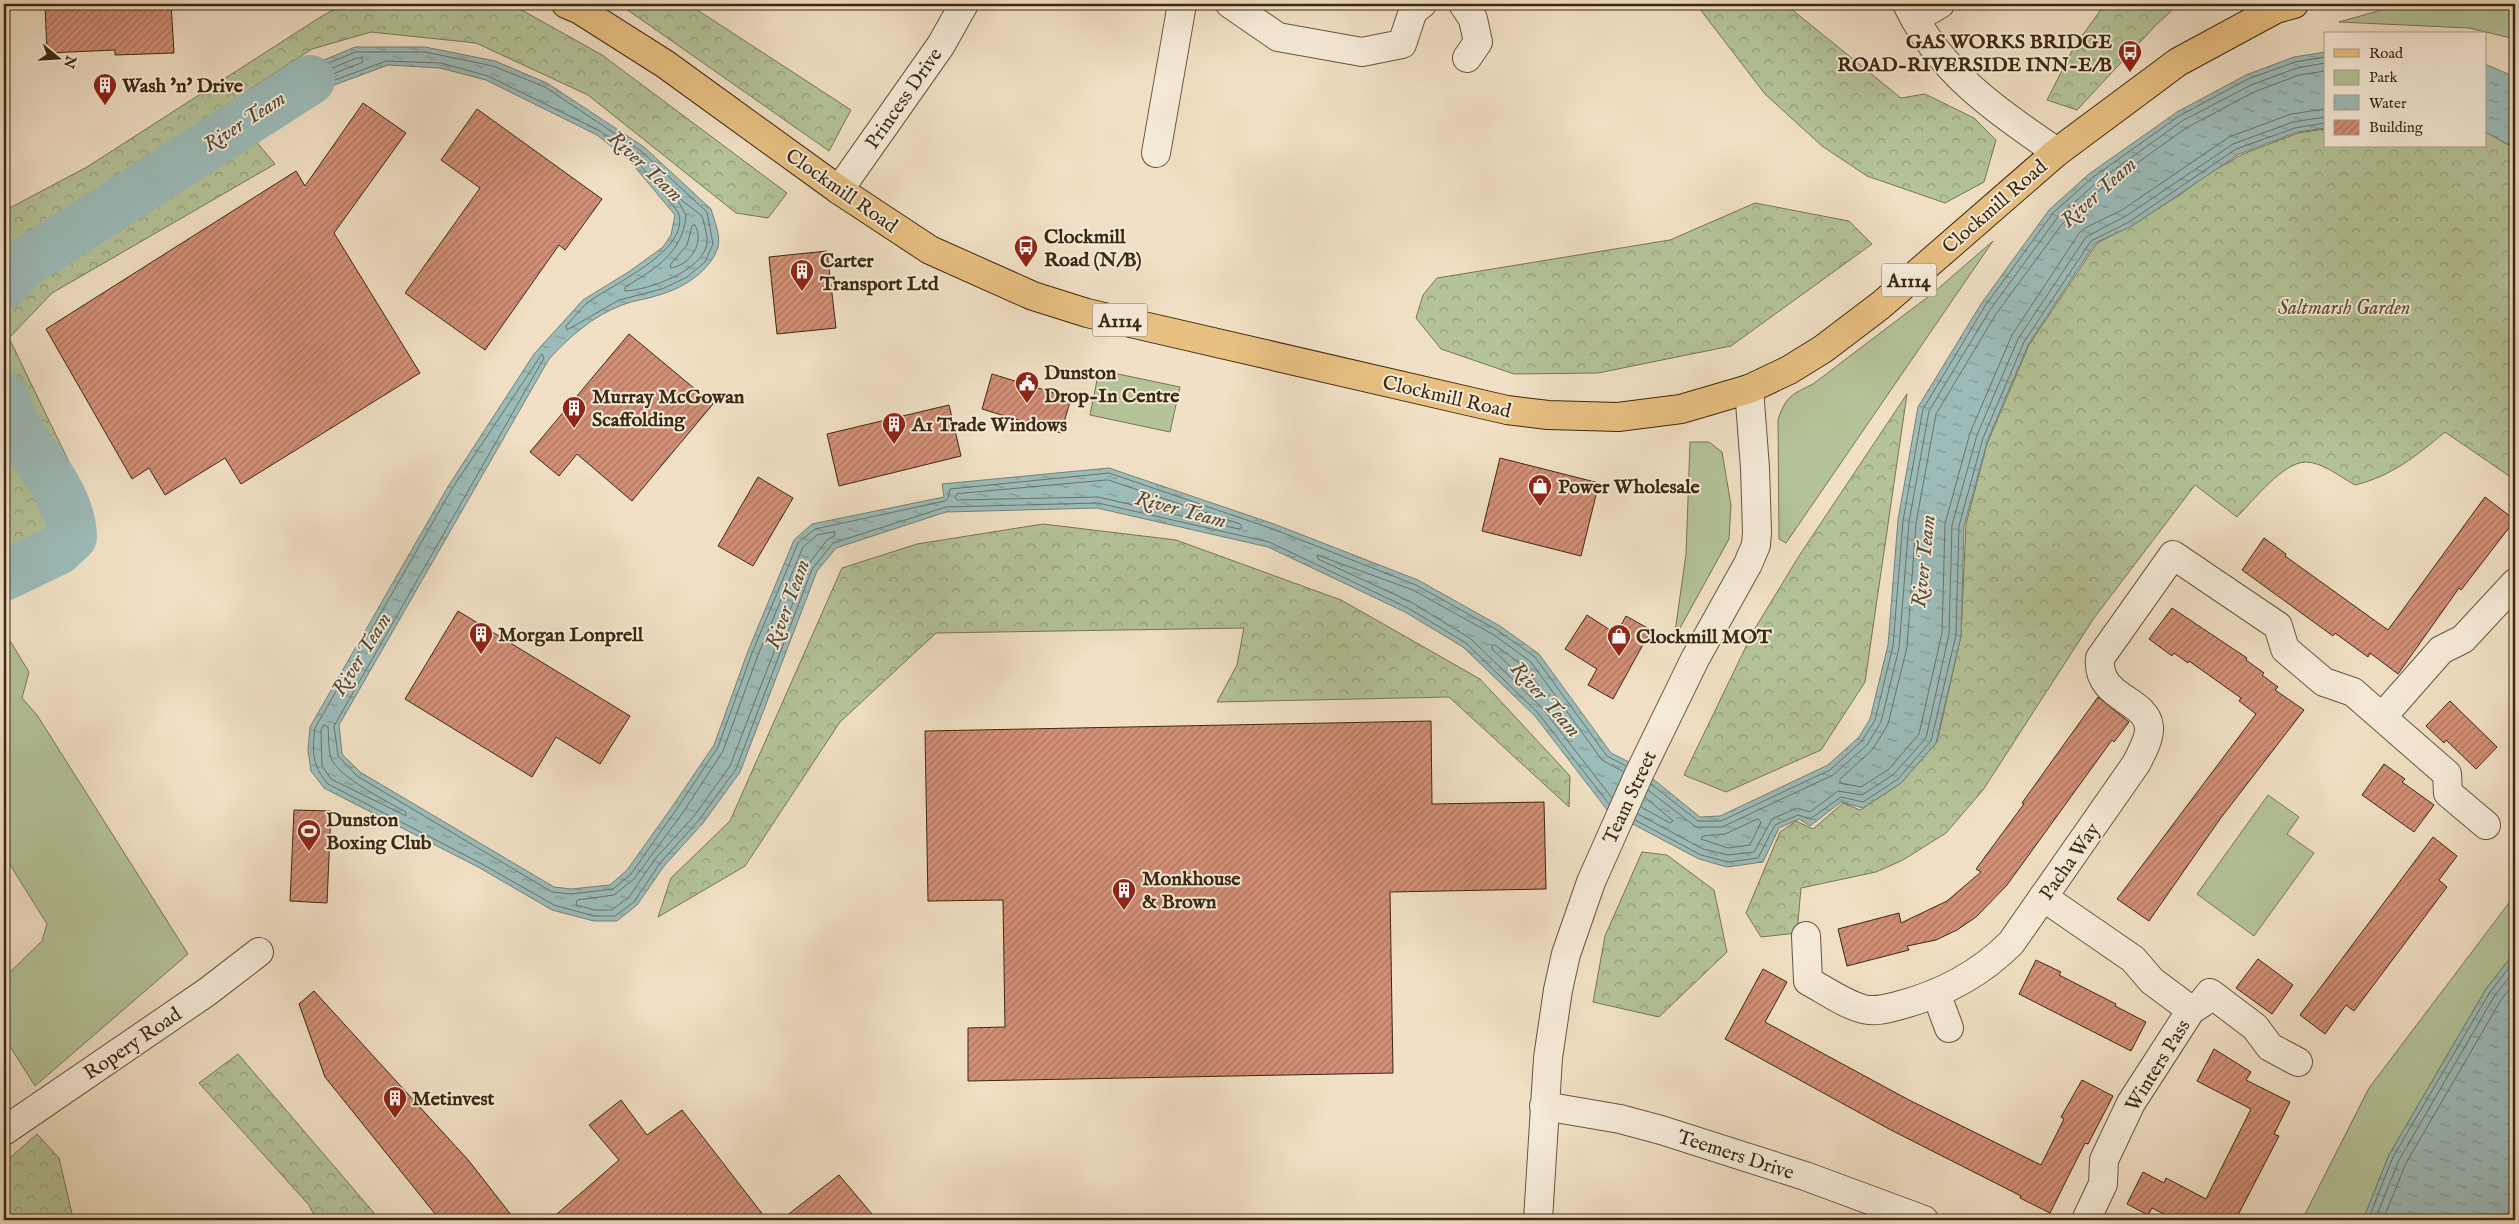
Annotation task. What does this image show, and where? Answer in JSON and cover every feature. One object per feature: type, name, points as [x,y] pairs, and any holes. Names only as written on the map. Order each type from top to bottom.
[{"type":"main road","name":"Clockmill Road","points":[[566,4],[580,10],[665,64],[839,190],[930,250],[1033,296],[1087,313],[1507,410],[1548,415],[1618,417],[1681,408],[1749,389],[1789,370],[1823,349],[1874,310],[2056,152],[2178,62],[2276,9],[2294,4]]},
{"type":"street","name":"Princess Drive","points":[[839,190],[941,44],[964,4]]},
{"type":"street","points":[[1156,153],[1182,4]]},
{"type":"street","points":[[1230,4],[1278,37],[1362,52],[1402,44],[1413,11],[1422,4]]},
{"type":"street","points":[[1463,4],[1473,19],[1478,42],[1467,58]]},
{"type":"street","points":[[1940,4],[1911,12],[1936,53],[1967,86],[2001,115],[2056,152]]},
{"type":"street","name":"Team Street","points":[[1538,1220],[1550,1036],[1566,954],[1604,851],[1666,717],[1716,620],[1748,564],[1757,538],[1755,468],[1749,389]]},
{"type":"street","name":"Pacha Way","points":[[1806,936],[1808,981],[1863,1009],[1879,1010],[1920,1000],[1963,980],[1996,958],[2011,943],[2136,764],[2146,742],[2149,727],[2144,715],[2106,685],[2099,671],[2100,658],[2173,555],[2278,626],[2285,649],[2324,682],[2353,692],[2383,716]]},
{"type":"street","points":[[2486,825],[2448,793],[2447,774],[2383,716],[2441,650],[2463,639],[2515,583]]},
{"type":"street","points":[[2043,898],[2134,959],[2152,981],[2191,1010]]},
{"type":"street","name":"Ropery Road","points":[[4,1131],[207,992],[259,952]]},
{"type":"street","points":[[1936,993],[1949,1028]]},
{"type":"street","name":"Winters Pass","points":[[2086,1220],[2103,1184],[2104,1160],[2131,1103],[2191,1010],[2202,1003],[2210,993],[2254,1027],[2270,1046],[2298,1062]]},
{"type":"street","name":"Teemers Drive","points":[[1544,1106],[1620,1119],[1661,1130],[1805,1176],[1924,1220]]},
{"type":"green space","points":[[345,4],[511,4],[602,55],[787,193],[768,218],[736,213],[588,95],[476,43],[371,32],[312,49],[250,89],[228,108],[275,164],[52,293],[9,338],[70,464],[56,535],[23,593],[4,561],[4,211],[87,167],[322,16]]},
{"type":"green space","points":[[619,4],[688,4],[851,110],[829,151]]},
{"type":"green space","points":[[1696,4],[1785,4],[1901,98],[1925,94],[1974,118],[1996,140],[1984,182],[1945,203],[1867,176],[1822,146],[1765,94]]},
{"type":"green space","points":[[2105,4],[2179,4],[2156,25],[2077,110],[2047,100],[2074,47]]},
{"type":"green space","points":[[2403,4],[2515,4],[2515,39],[2469,28],[2339,22]]},
{"type":"green space","name":"Saltmarsh Garden","points":[[2324,129],[2324,148],[2486,148],[2486,132],[2515,149],[2515,480],[2445,432],[2414,457],[2392,471],[2355,485],[2319,465],[2306,462],[2297,464],[2278,475],[2237,517],[2195,485],[2094,618],[1983,790],[1946,833],[1903,860],[1876,872],[1801,888],[1797,933],[1761,937],[1746,913],[1780,832],[1796,821],[1813,829],[1843,803],[1860,810],[1901,783],[1937,742],[1961,636],[1966,524],[1987,444],[2029,345],[2097,243],[2130,226],[2181,194],[2206,175],[2243,154],[2298,133]]},
{"type":"green space","points":[[1755,203],[1849,221],[1872,244],[1731,346],[1598,373],[1514,374],[1441,349],[1416,318],[1423,295],[1437,278],[1670,240]]},
{"type":"green space","points":[[1993,241],[1786,543],[1779,539],[1778,420],[1783,406],[1790,397],[1813,384],[1933,293]]},
{"type":"green space","points":[[1099,370],[1180,387],[1170,432],[1090,415]]},
{"type":"green space","points":[[1907,394],[1865,682],[1821,750],[1726,792],[1684,775],[1754,630],[1799,556]]},
{"type":"green space","points":[[1690,442],[1709,442],[1722,452],[1731,505],[1729,539],[1674,639],[1686,554]]},
{"type":"green space","points":[[1043,524],[1176,540],[1341,600],[1480,679],[1570,776],[1569,807],[1449,697],[1217,702],[1237,665],[1244,628],[936,633],[840,722],[745,866],[658,917],[671,878],[730,821],[842,568],[917,544]]},
{"type":"green space","points":[[4,631],[29,672],[22,698],[37,715],[188,954],[35,1086],[4,1037],[4,978],[42,941],[47,924],[4,855]]},
{"type":"green space","points":[[2268,795],[2299,817],[2287,834],[2314,853],[2254,936],[2197,894]]},
{"type":"green space","points":[[1642,852],[1667,855],[1714,890],[1727,952],[1659,1017],[1593,1002],[1605,936]]},
{"type":"green space","points":[[2515,895],[2515,952],[2486,989],[2389,1155],[2363,1220],[2302,1220],[2369,1088]]},
{"type":"green space","points":[[238,1054],[380,1220],[317,1220],[308,1204],[199,1083]]},
{"type":"green space","points":[[37,1134],[59,1158],[73,1218],[71,1220],[4,1220],[4,1163]]},
{"type":"water","points":[[355,47],[425,47],[495,61],[547,83],[644,147],[711,209],[719,243],[715,255],[703,270],[688,282],[671,291],[627,303],[601,315],[573,335],[549,359],[339,725],[342,754],[360,772],[554,887],[571,889],[610,885],[627,870],[714,745],[748,651],[794,540],[812,524],[944,497],[942,484],[1109,468],[1274,524],[1418,580],[1500,626],[1539,654],[1611,753],[1637,766],[1700,817],[1720,816],[1828,765],[1859,737],[1870,719],[1888,645],[1898,520],[1918,407],[1981,304],[2049,210],[2089,174],[2177,112],[2246,75],[2294,57],[2324,52],[2324,128],[2297,132],[2239,154],[2132,226],[2095,243],[2028,345],[1988,439],[1964,526],[1961,636],[1936,743],[1901,783],[1863,808],[1841,802],[1810,826],[1799,819],[1779,828],[1763,862],[1727,867],[1699,859],[1608,811],[1535,716],[1463,647],[1405,612],[1268,547],[1097,508],[946,512],[836,548],[817,571],[740,772],[703,823],[664,866],[637,905],[617,921],[594,921],[552,910],[480,868],[324,788],[311,771],[308,750],[310,727],[449,485],[534,354],[583,300],[630,271],[663,247],[671,235],[675,215],[629,160],[597,135],[486,80],[440,68],[388,65],[321,90],[259,125],[246,105],[310,66]]},
{"type":"water","points":[[2486,64],[2515,77],[2515,148],[2486,133]]},
{"type":"water","points":[[2515,952],[2515,1220],[2363,1220],[2389,1155],[2486,989]]},
{"type":"building","points":[[171,4],[174,53],[115,55],[115,50],[47,53],[45,5]]},
{"type":"building","points":[[363,103],[406,133],[334,233],[420,373],[241,484],[225,458],[165,495],[149,468],[132,479],[46,329],[296,171],[305,186]]},
{"type":"building","points":[[477,109],[602,199],[565,250],[559,245],[485,350],[405,293],[480,188],[441,160]]},
{"type":"building","name":"Carter Transport Ltd","points":[[827,251],[836,328],[777,334],[769,257]]},
{"type":"building","name":"Murray McGowan Scaffolding","points":[[629,334],[713,404],[632,501],[577,454],[559,476],[530,452]]},
{"type":"building","name":"Dunston Drop-In Centre","points":[[992,374],[1071,398],[1061,433],[982,409]]},
{"type":"building","name":"A1 Trade Windows","points":[[949,405],[961,456],[839,486],[827,434]]},
{"type":"building","name":"Power Wholesale","points":[[1500,458],[1599,483],[1581,556],[1482,531]]},
{"type":"building","points":[[758,477],[793,498],[753,566],[718,546]]},
{"type":"building","points":[[2485,497],[2515,520],[2461,590],[2459,588],[2398,674],[2370,653],[2368,657],[2335,633],[2333,636],[2242,570],[2264,538],[2286,554],[2285,556],[2388,630]]},
{"type":"building","points":[[2172,608],[2247,658],[2246,660],[2264,673],[2262,675],[2278,687],[2275,690],[2304,710],[2220,819],[2149,921],[2117,899],[2256,714],[2239,701],[2241,698],[2189,661],[2188,663],[2174,653],[2172,656],[2149,639]]},
{"type":"building","name":"Morgan Lonprell","points":[[458,611],[630,716],[600,764],[556,737],[532,777],[405,699]]},
{"type":"building","name":"Clockmill MOT","points":[[1587,615],[1616,634],[1626,616],[1651,630],[1613,699],[1588,685],[1597,669],[1565,649]]},
{"type":"building","points":[[2098,697],[2129,722],[2114,742],[2112,740],[2007,885],[1976,917],[1957,930],[1936,940],[1907,946],[1909,950],[1847,966],[1838,929],[1899,913],[1901,923],[1947,901],[1981,872],[1976,869],[2024,804],[2022,803]]},
{"type":"building","points":[[2450,701],[2497,747],[2476,769],[2446,740],[2444,743],[2426,726]]},
{"type":"building","name":"Monkhouse & Brown","points":[[1431,721],[1432,804],[1544,802],[1546,889],[1390,892],[1393,1073],[968,1081],[968,1028],[1005,1027],[1003,900],[928,901],[925,731]]},
{"type":"building","points":[[2384,764],[2405,779],[2402,782],[2434,805],[2414,832],[2362,795]]},
{"type":"building","points":[[294,810],[331,811],[327,903],[290,901]]},
{"type":"building","points":[[2433,837],[2457,856],[2439,880],[2447,887],[2354,1011],[2346,1005],[2325,1034],[2300,1015]]},
{"type":"building","points":[[2258,959],[2293,985],[2272,1014],[2236,988]]},
{"type":"building","points":[[2036,960],[2061,972],[2059,975],[2116,1004],[2115,1006],[2146,1022],[2131,1051],[2019,994]]},
{"type":"building","points":[[1763,969],[1787,982],[1765,1022],[1909,1100],[2041,1165],[2064,1119],[2061,1117],[2082,1080],[2113,1096],[2088,1144],[2085,1143],[2050,1213],[2020,1198],[2021,1196],[1889,1129],[1725,1039]]},
{"type":"building","name":"Metinvest","points":[[314,991],[469,1161],[515,1220],[440,1220],[325,1077],[299,1004]]},
{"type":"building","points":[[2214,1049],[2251,1072],[2246,1080],[2290,1102],[2274,1134],[2279,1136],[2238,1215],[2248,1220],[2176,1220],[2152,1208],[2148,1215],[2127,1204],[2143,1172],[2164,1183],[2166,1178],[2206,1199],[2251,1109],[2197,1081]]},
{"type":"building","points":[[621,1100],[647,1135],[682,1110],[767,1220],[550,1220],[619,1160],[589,1125]]},
{"type":"building","points":[[839,1175],[877,1220],[781,1220]]},
{"type":"waterway","name":"River Team","points":[[4,285],[23,264],[310,80]]},
{"type":"waterway","name":"River Team","points":[[4,396],[11,418],[19,432],[58,490],[70,521],[72,537],[58,550],[4,576]]},
{"type":"place","name":"GAS WORKS BRIDGE ROAD-RIVERSIDE INN-E/B","points":[[2130,73]]},
{"type":"place","name":"Wash 'n' Drive","points":[[105,106]]},
{"type":"place","name":"Clockmill Road (N/B)","points":[[1026,268]]},
{"type":"place","name":"Carter Transport Ltd","points":[[802,292]]},
{"type":"place","name":"Dunston Drop-In Centre","points":[[1027,404]]},
{"type":"place","name":"Murray McGowan Scaffolding","points":[[574,429]]},
{"type":"place","name":"A1 Trade Windows","points":[[894,445]]},
{"type":"place","name":"Power Wholesale","points":[[1540,507]]},
{"type":"place","name":"Morgan Lonprell","points":[[481,655]]},
{"type":"place","name":"Clockmill MOT","points":[[1619,657]]},
{"type":"place","name":"Dunston Boxing Club","points":[[309,852]]},
{"type":"place","name":"Monkhouse & Brown","points":[[1124,911]]},
{"type":"place","name":"Metinvest","points":[[395,1119]]}]
